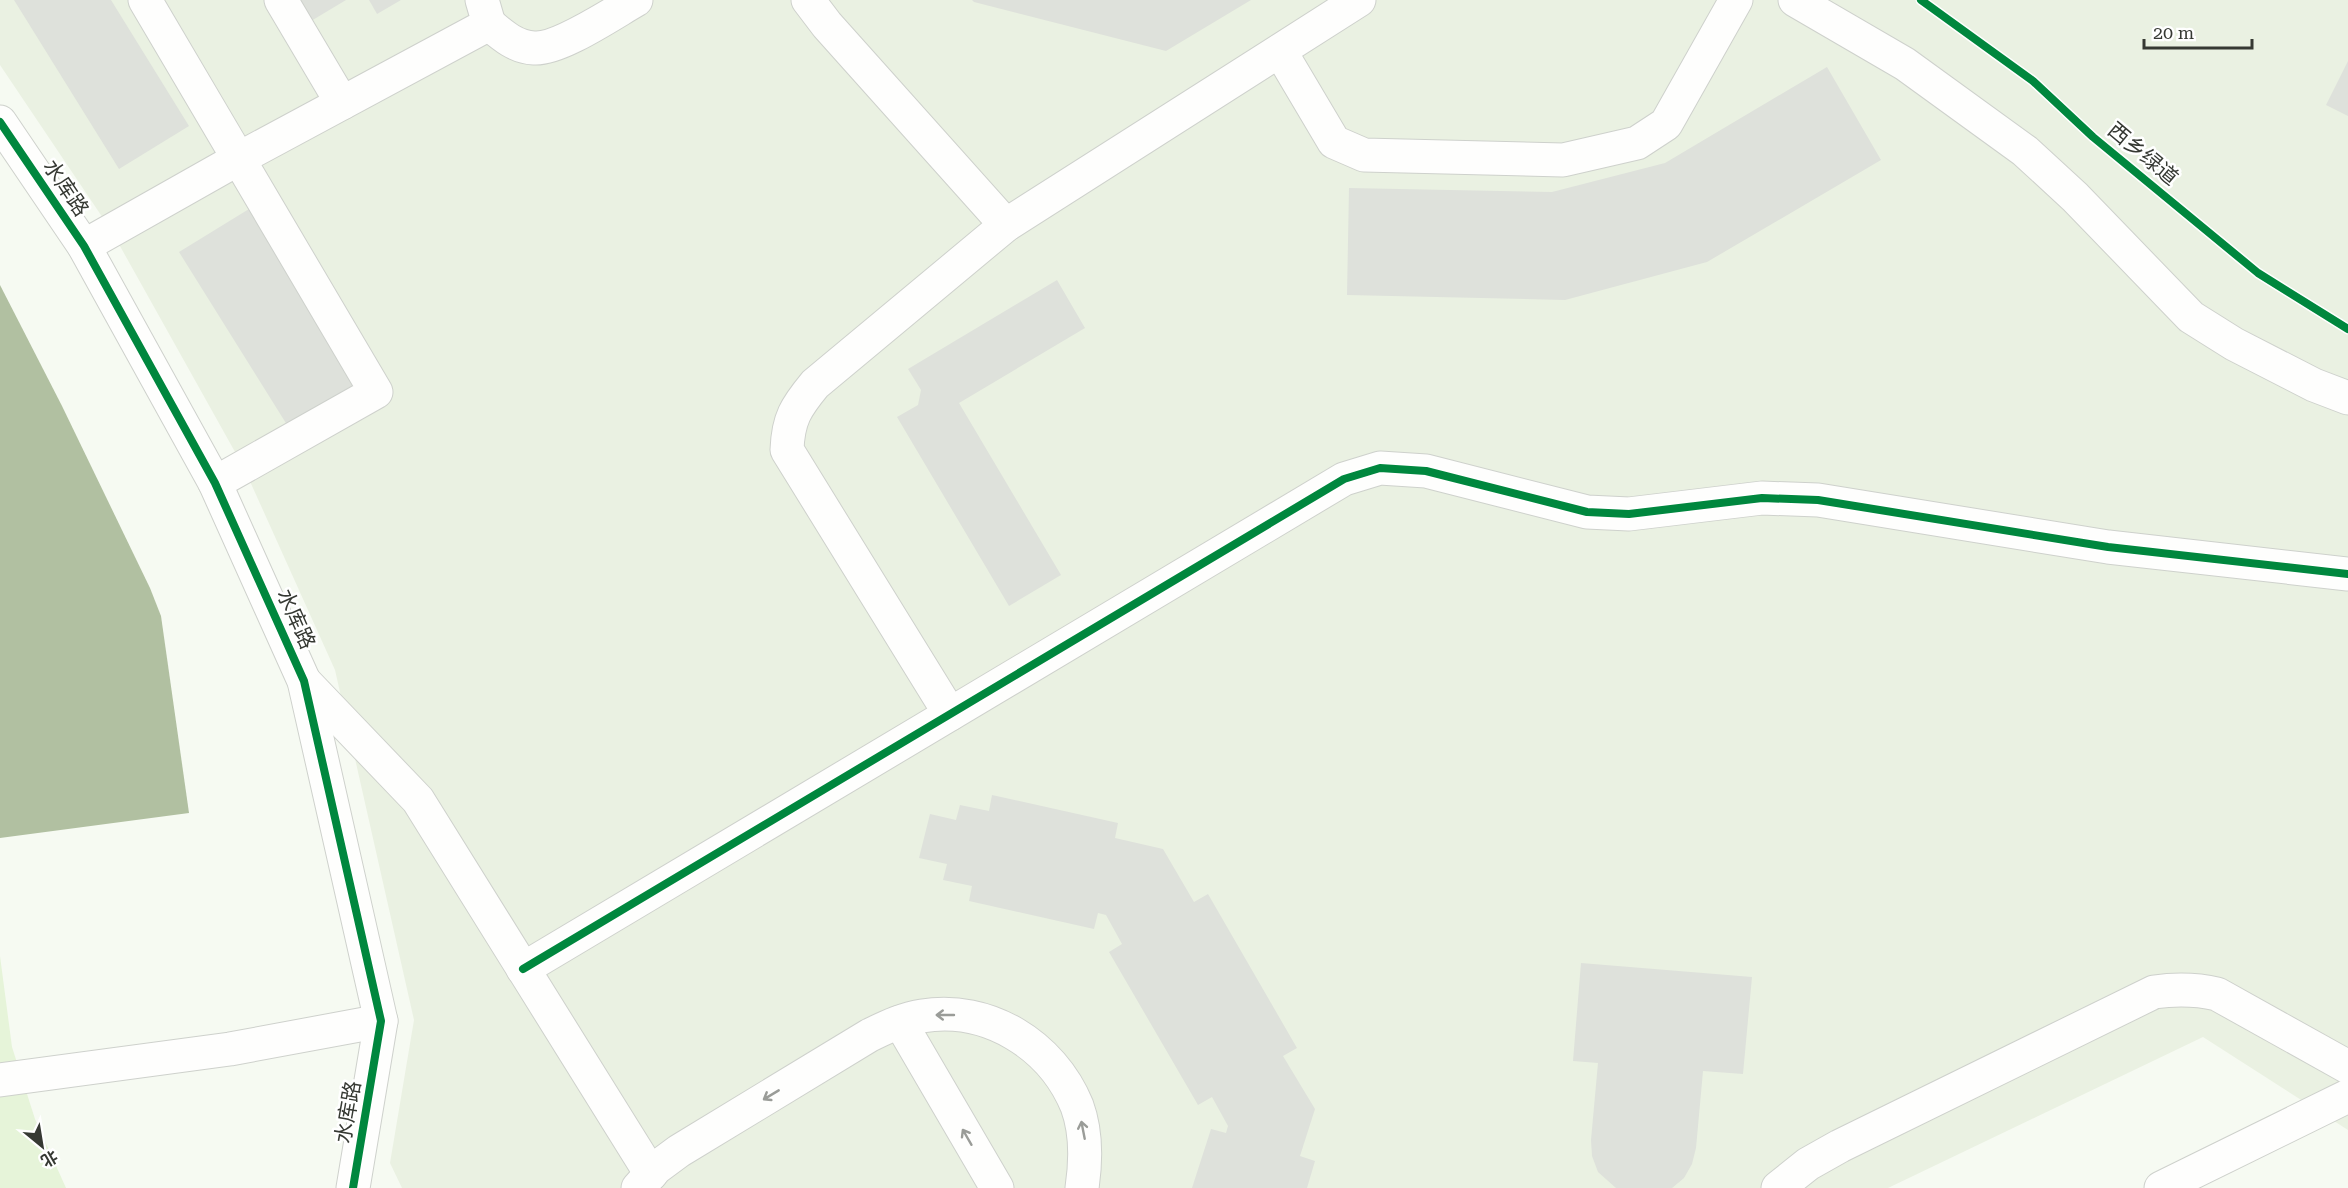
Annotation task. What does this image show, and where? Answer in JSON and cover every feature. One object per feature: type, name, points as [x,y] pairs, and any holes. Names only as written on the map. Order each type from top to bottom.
[{"type":"street","points":[[145,0],[376,392],[215,483]]},
{"type":"street","points":[[281,0],[342,103]]},
{"type":"street","points":[[84,246],[342,103],[486,12],[508,40],[535,48],[567,40],[636,0]]},
{"type":"street","points":[[808,0],[827,25],[1006,225]]},
{"type":"street","points":[[950,714],[787,450],[788,430],[795,408],[815,384],[1006,225],[1359,0]]},
{"type":"street","points":[[1280,51],[1334,142],[1364,155],[1563,160],[1638,143],[1666,124],[1736,0]]},
{"type":"street","points":[[1794,0],[1905,64],[2025,151],[2075,197],[2191,316],[2234,344],[2314,385],[2348,398]]},
{"type":"street","name":"水库路","points":[[0,122],[84,246],[215,483],[304,681],[381,1022],[353,1188]]},
{"type":"street","points":[[523,969],[1344,479],[1380,468],[1426,471],[1587,513],[1629,514],[1762,498],[1818,500],[2108,547],[2348,574]]},
{"type":"street","points":[[304,681],[418,800],[523,969],[644,1181],[679,1151],[870,1035],[900,1022],[922,1016],[950,1015],[978,1018],[1004,1027],[1028,1042],[1049,1060],[1065,1082],[1077,1108],[1084,1135],[1086,1162],[1082,1188]]},
{"type":"street","points":[[1778,1188],[1808,1164],[1840,1146],[2154,992],[2175,989],[2217,994],[2348,1067]]},
{"type":"street","points":[[0,1080],[230,1049],[381,1022]]},
{"type":"street","points":[[900,1022],[997,1188]]},
{"type":"street","points":[[2161,1188],[2348,1096]]},
{"type":"shaded area","points":[[0,0],[2348,0],[2348,1130],[2203,1037],[1888,1188],[402,1188],[390,1163],[414,1020],[335,670],[244,468],[111,230],[0,65]]},
{"type":"shaded area","points":[[0,285],[62,406],[150,588],[161,616],[189,813],[0,838]]},
{"type":"shaded area","points":[[0,956],[12,1047],[35,1119],[66,1188],[0,1188]]},
{"type":"building","points":[[14,0],[111,0],[189,126],[119,169]]},
{"type":"building","points":[[284,0],[346,0],[301,27]]},
{"type":"building","points":[[369,0],[401,0],[377,14]]},
{"type":"building","points":[[972,0],[1251,0],[1166,51]]},
{"type":"building","points":[[2348,61],[2348,116],[2326,105]]},
{"type":"building","points":[[1827,67],[1881,160],[1707,262],[1565,300],[1347,295],[1349,188],[1552,192],[1665,163]]},
{"type":"building","points":[[249,209],[359,385],[289,428],[179,252]]},
{"type":"building","points":[[1057,280],[1085,328],[959,403],[1061,575],[1009,606],[897,417],[918,405],[921,390],[908,369]]},
{"type":"building","points":[[992,795],[1118,823],[1115,838],[1163,849],[1194,902],[1208,894],[1297,1048],[1283,1056],[1315,1109],[1300,1156],[1315,1161],[1307,1188],[1192,1188],[1211,1129],[1226,1133],[1228,1126],[1212,1097],[1198,1105],[1109,952],[1122,944],[1106,915],[1098,913],[1094,929],[969,901],[972,886],[943,880],[947,864],[919,858],[930,814],[956,820],[960,805],[989,811]]},
{"type":"building","points":[[1581,963],[1752,977],[1743,1074],[1703,1071],[1696,1148],[1692,1164],[1684,1178],[1672,1188],[1616,1188],[1598,1172],[1592,1156],[1591,1140],[1598,1063],[1573,1061]]},
{"type":"cycle path","name":"西乡绿道","points":[[1921,0],[2033,81],[2093,137],[2258,273],[2348,329]]},
{"type":"cycle path","points":[[0,122],[84,246],[215,483],[304,681],[381,1021],[353,1188]]},
{"type":"cycle path","points":[[523,969],[1344,479],[1380,468],[1426,471],[1587,512],[1629,514],[1762,498],[1818,500],[2108,547],[2348,574]]}]
